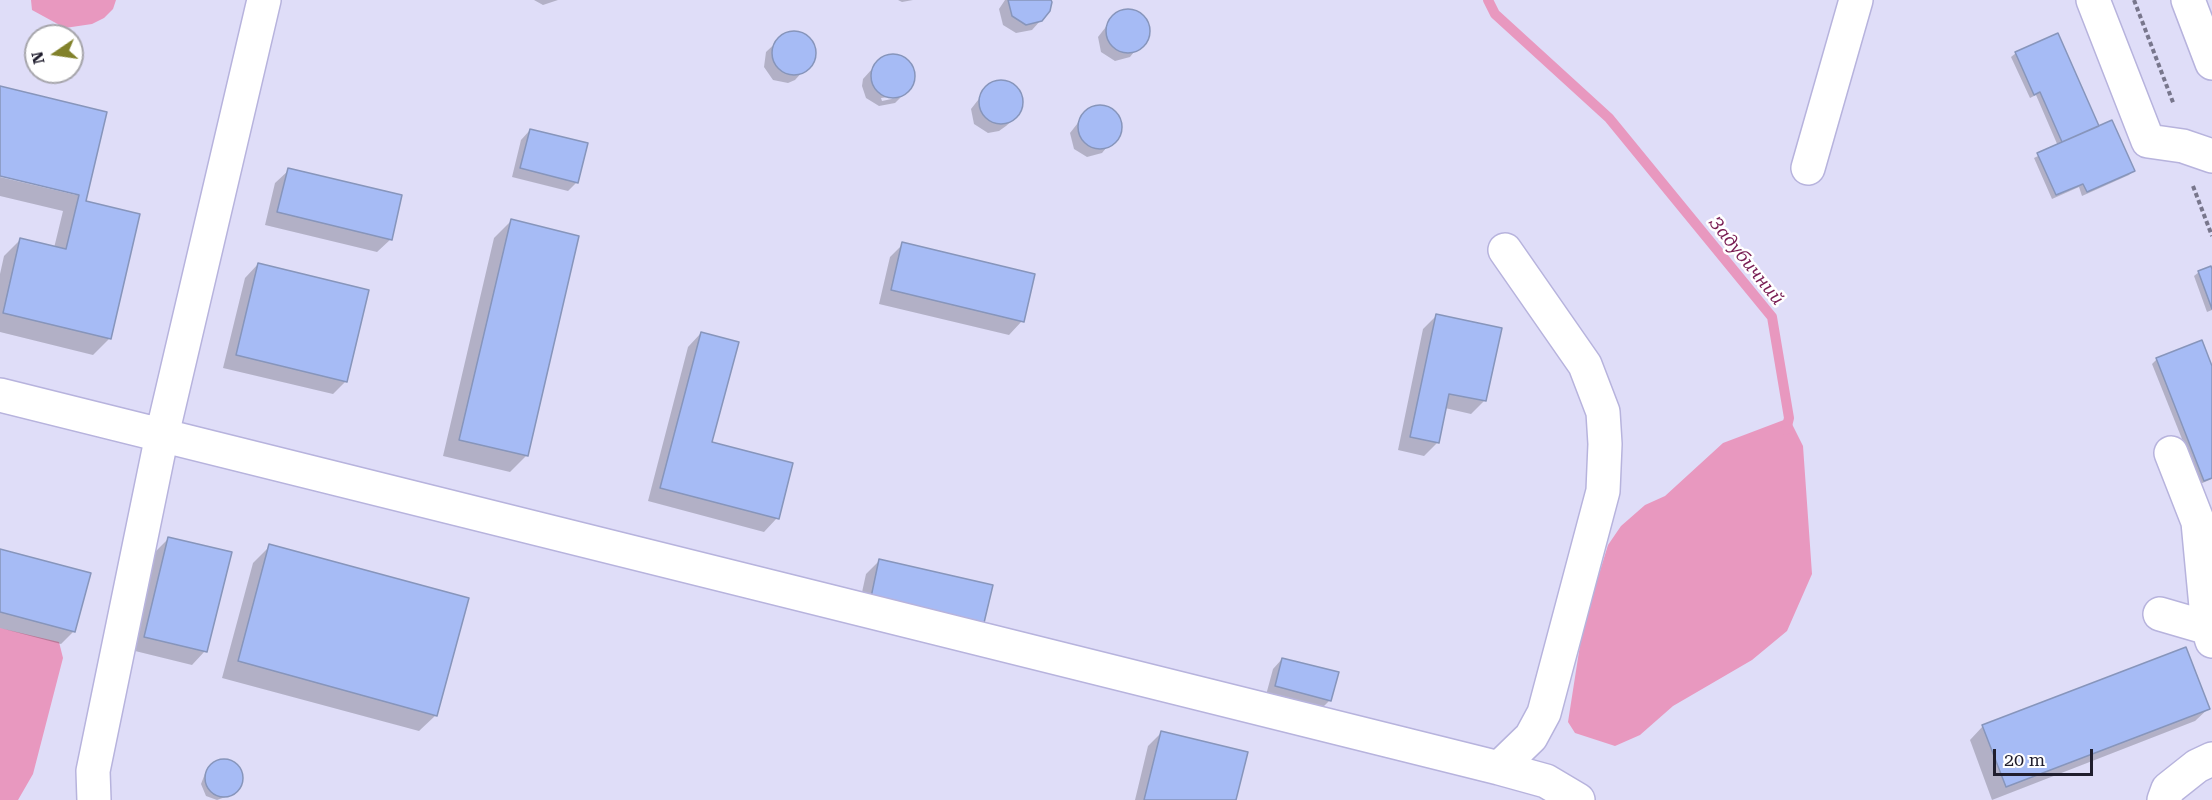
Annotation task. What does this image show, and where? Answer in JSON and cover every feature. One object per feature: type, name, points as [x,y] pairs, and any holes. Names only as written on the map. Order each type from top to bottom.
[{"type":"main road","points":[[94,800],[93,771],[162,435],[264,0]]},
{"type":"main road","points":[[1808,168],[1856,0]]},
{"type":"main road","points":[[2093,0],[2148,141],[2183,146],[2212,156]]},
{"type":"main road","points":[[2188,0],[2212,63]]},
{"type":"main road","points":[[1499,768],[1531,737],[1544,713],[1603,491],[1605,444],[1603,412],[1585,365],[1505,250]]},
{"type":"main road","points":[[0,395],[1499,768],[1546,781],[1578,800]]},
{"type":"main road","points":[[2160,614],[2210,635],[2198,522],[2171,453]]},
{"type":"main road","points":[[2164,800],[2168,789],[2197,766],[2212,759]]},
{"type":"path","points":[[2134,0],[2174,105]]},
{"type":"path","points":[[2190,180],[2212,236]]},
{"type":"shaded area","points":[[31,0],[116,0],[113,9],[104,18],[84,25],[58,24],[32,10]]},
{"type":"shaded area","points":[[1789,418],[1803,446],[1812,574],[1787,631],[1752,660],[1673,706],[1640,735],[1615,746],[1575,733],[1568,722],[1583,626],[1608,545],[1621,526],[1645,505],[1665,496],[1723,443]]},
{"type":"shaded area","points":[[0,628],[59,642],[63,658],[33,774],[18,800],[0,800]]},
{"type":"building","points":[[1008,0],[1051,0],[1052,2],[1050,11],[1042,21],[1026,25],[1012,16]]},
{"type":"building","points":[[1128,9],[1144,15],[1150,31],[1144,47],[1128,53],[1112,47],[1106,31],[1112,15]]},
{"type":"building","points":[[794,31],[810,37],[816,53],[810,69],[794,75],[778,69],[772,53],[778,37]]},
{"type":"building","points":[[2058,33],[2099,126],[2062,142],[2040,92],[2034,95],[2015,52]]},
{"type":"building","points":[[893,54],[909,60],[915,76],[909,92],[893,98],[877,92],[871,76],[877,60]]},
{"type":"building","points":[[1001,80],[1017,86],[1023,102],[1017,118],[1001,124],[985,118],[979,102],[985,86]]},
{"type":"building","points":[[0,86],[107,112],[86,201],[140,214],[111,339],[3,313],[20,238],[66,249],[79,195],[0,176]]},
{"type":"building","points":[[1100,105],[1116,111],[1122,127],[1116,143],[1100,149],[1084,143],[1078,127],[1084,111]]},
{"type":"building","points":[[2112,120],[2135,171],[2087,192],[2083,184],[2056,195],[2037,153]]},
{"type":"building","points":[[530,129],[588,143],[578,183],[520,168]]},
{"type":"building","points":[[288,168],[402,195],[392,240],[277,212]]},
{"type":"building","points":[[511,219],[579,236],[528,456],[459,440]]},
{"type":"building","points":[[902,242],[1035,274],[1024,322],[891,290]]},
{"type":"building","points":[[258,263],[369,290],[347,382],[236,355]]},
{"type":"building","points":[[2211,266],[2212,269],[2212,309],[2198,271]]},
{"type":"building","points":[[1436,314],[1502,328],[1486,401],[1449,394],[1439,443],[1410,437]]},
{"type":"building","points":[[701,332],[739,342],[712,442],[793,463],[779,519],[660,488]]},
{"type":"building","points":[[2202,340],[2212,366],[2212,478],[2204,481],[2156,358]]},
{"type":"building","points":[[168,537],[232,552],[207,652],[144,637]]},
{"type":"building","points":[[269,544],[469,598],[437,716],[238,661]]},
{"type":"building","points":[[0,549],[91,573],[75,632],[0,612]]},
{"type":"building","points":[[879,559],[993,585],[983,627],[870,602]]},
{"type":"building","points":[[2186,647],[2210,709],[2006,787],[1982,725]]},
{"type":"building","points":[[1282,658],[1339,672],[1331,701],[1275,686]]},
{"type":"building","points":[[1161,731],[1248,752],[1236,800],[1144,800]]},
{"type":"building","points":[[224,759],[237,765],[243,778],[237,791],[224,797],[211,791],[205,778],[211,765]]},
{"type":"waterway","name":"Задубичний","points":[[1488,0],[1495,14],[1609,118],[1772,317],[1789,418],[1786,430]]}]
